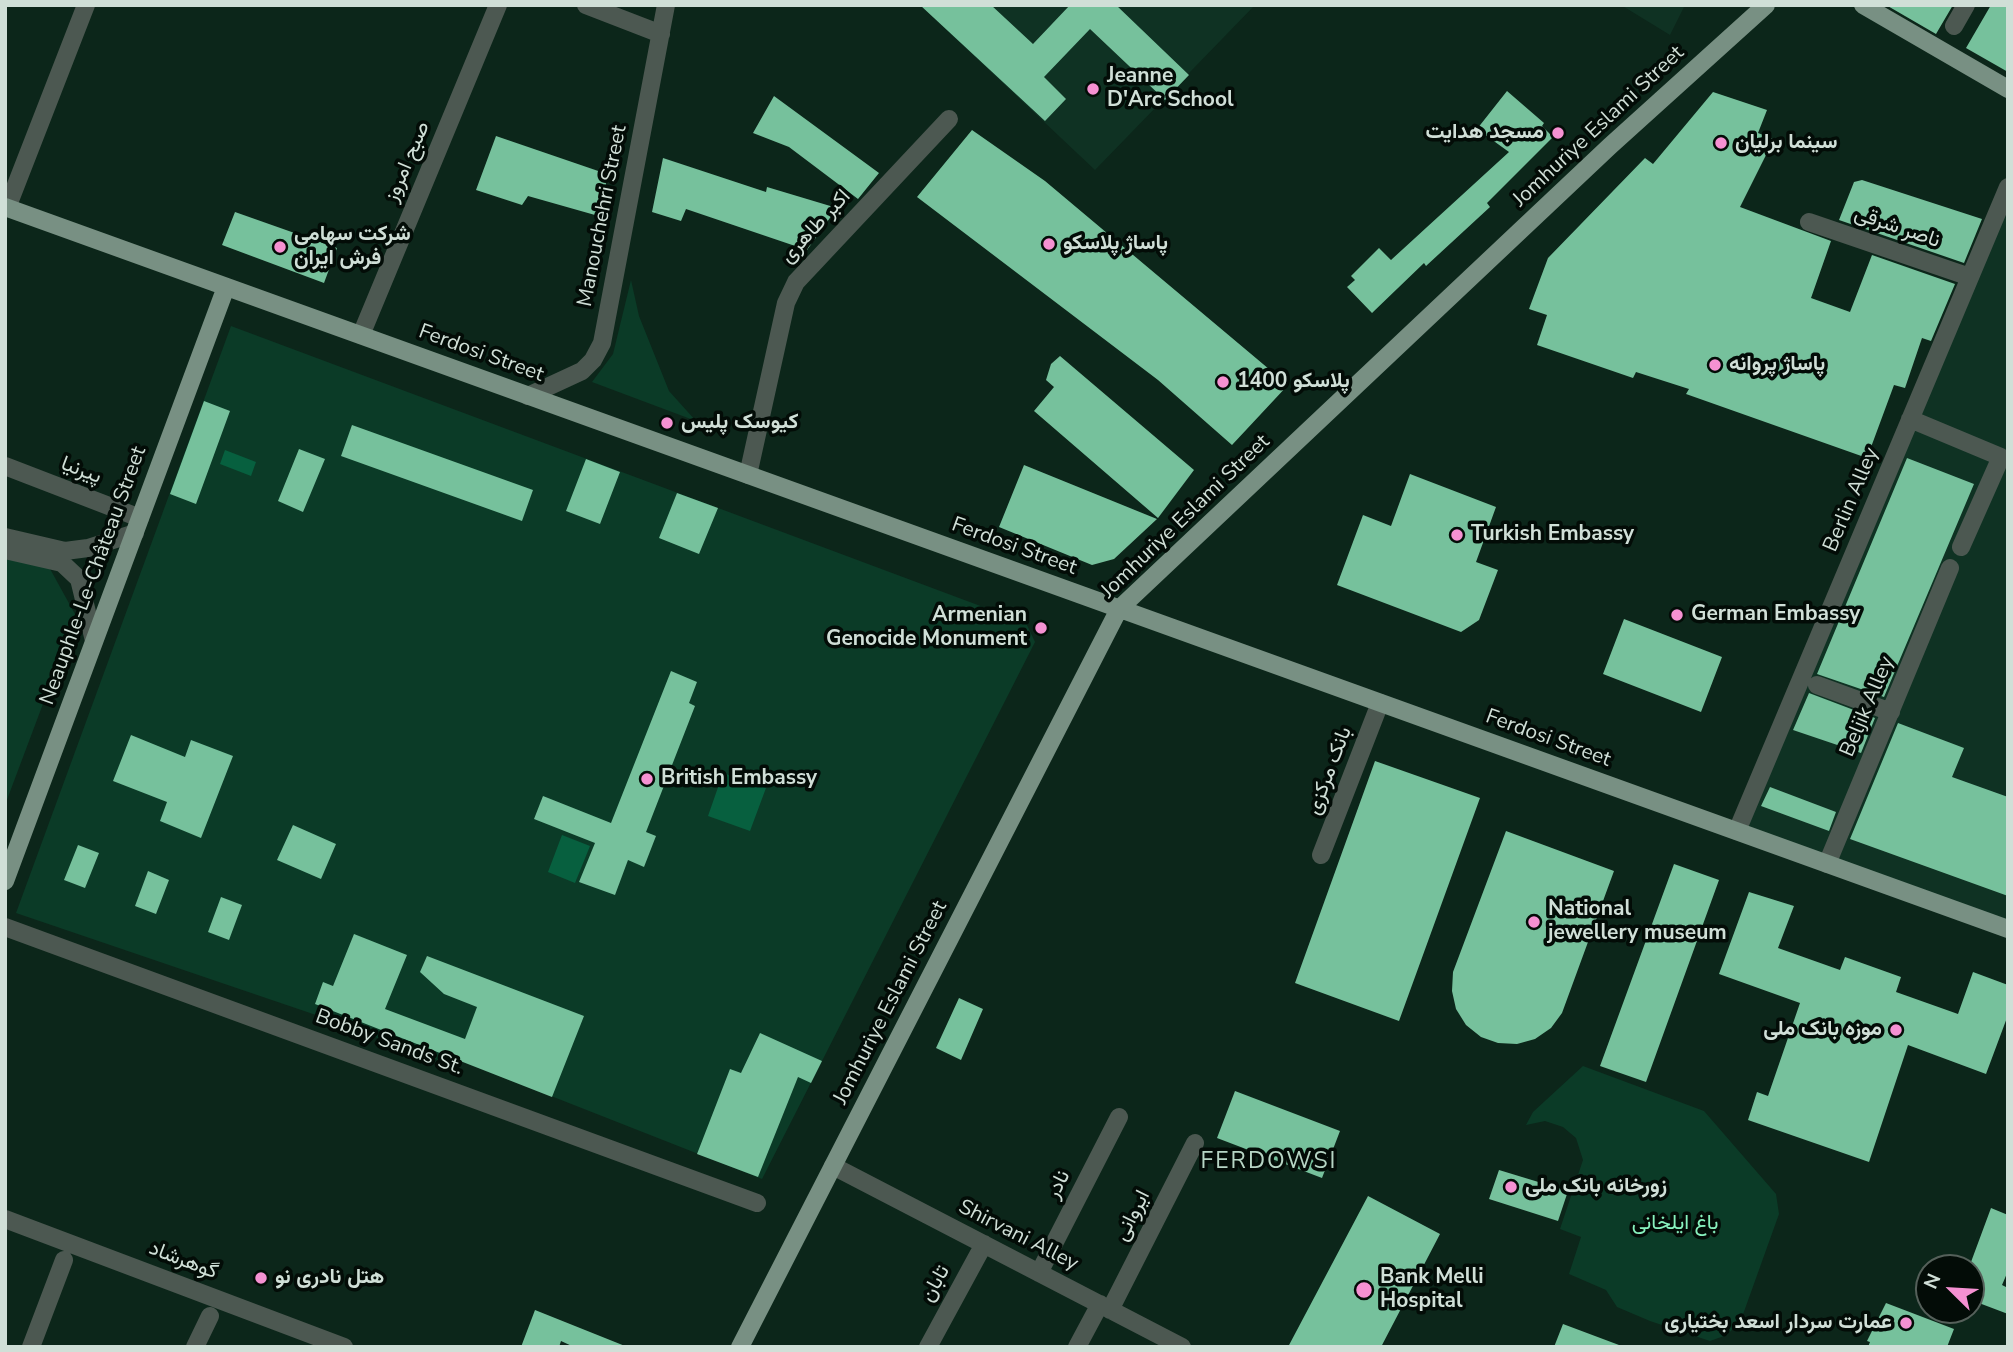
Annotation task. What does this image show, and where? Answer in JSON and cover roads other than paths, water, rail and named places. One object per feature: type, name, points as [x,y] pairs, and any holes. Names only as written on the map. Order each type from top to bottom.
[{"type":"main road","name":"Jomhuriye Eslami Street","points":[[741,1347],[1119,609],[1752,13],[1766,5]]},
{"type":"main road","points":[[1863,5],[2008,89]]},
{"type":"main road","name":"Ferdosi Street","points":[[6,208],[2008,929]]},
{"type":"main road","name":"Neauphle-Le-Château Street","points":[[5,881],[226,287]]},
{"type":"street","points":[[6,208],[86,5]]},
{"type":"street","name":"صبح امروز","points":[[361,335],[498,5]]},
{"type":"street","points":[[586,5],[661,34]]},
{"type":"street","name":"Manouchehri Street","points":[[528,396],[582,371],[593,360],[601,343],[666,5]]},
{"type":"street","points":[[1954,26],[1966,5]]},
{"type":"street","name":"اکبر طاهری","points":[[748,475],[786,303],[796,282],[949,119]]},
{"type":"street","name":"Berlin Alley","points":[[1737,831],[2008,187]]},
{"type":"street","name":"ناصر شرقی","points":[[1809,222],[1970,277]]},
{"type":"street","points":[[1910,419],[2001,457],[1961,547]]},
{"type":"street","name":"پیرنیا","points":[[5,466],[137,526]]},
{"type":"street","points":[[5,550],[63,557],[137,526]]},
{"type":"street","points":[[5,537],[63,557],[79,579],[94,640]]},
{"type":"street","name":"Beljik Alley","points":[[1827,864],[1891,712],[1904,695],[1950,568]]},
{"type":"street","points":[[1817,685],[1891,712]]},
{"type":"street","name":"بانک مرکزی","points":[[1321,855],[1380,703]]},
{"type":"street","name":"Bobby Sands St.","points":[[5,927],[757,1203]]},
{"type":"street","name":"نادر","points":[[1039,1273],[1119,1117]]},
{"type":"street","name":"ایروانی","points":[[1077,1347],[1105,1307],[1195,1143]]},
{"type":"street","name":"Shirvani Alley","points":[[833,1166],[1182,1347]]},
{"type":"street","name":"گوهرشاد","points":[[5,1219],[344,1347]]},
{"type":"street","name":"تابان","points":[[928,1347],[984,1244]]},
{"type":"street","points":[[31,1347],[64,1260]]},
{"type":"street","points":[[195,1347],[210,1316]]},
{"type":"place","name":"Jeanne D'Arc School","points":[[1093,89]]},
{"type":"place","name":"مسجد هدایت","points":[[1558,133]]},
{"type":"place","name":"سینما برلیان","points":[[1721,143]]},
{"type":"place","name":"پاساژ پلاسکو","points":[[1049,244]]},
{"type":"place","name":"شرکت سهامی فرش ایران","points":[[280,247]]},
{"type":"place","name":"پاساژ پروانه","points":[[1715,365]]},
{"type":"place","name":"پلاسکو 1400","points":[[1223,382]]},
{"type":"place","name":"کیوسک پلیس","points":[[667,423]]},
{"type":"place","name":"Turkish Embassy","points":[[1457,535]]},
{"type":"place","name":"German Embassy","points":[[1677,615]]},
{"type":"place","name":"Armenian Genocide Monument","points":[[1041,628]]},
{"type":"place","name":"British Embassy","points":[[647,779]]},
{"type":"place","name":"National jewellery museum","points":[[1534,922]]},
{"type":"place","name":"موزه بانک ملی","points":[[1896,1030]]},
{"type":"place","name":"زورخانه بانک ملی","points":[[1511,1187]]},
{"type":"place","name":"هتل نادری نو","points":[[261,1278]]},
{"type":"place","name":"Bank Melli Hospital","points":[[1364,1290]]},
{"type":"place","name":"عمارت سردار اسعد بختیاری","points":[[1906,1323]]},
{"type":"district","name":"FERDOWSI","points":[[1269,1162]]},
{"type":"park label","name":"باغ ایلخانی","points":[[1675,1224]]}]
